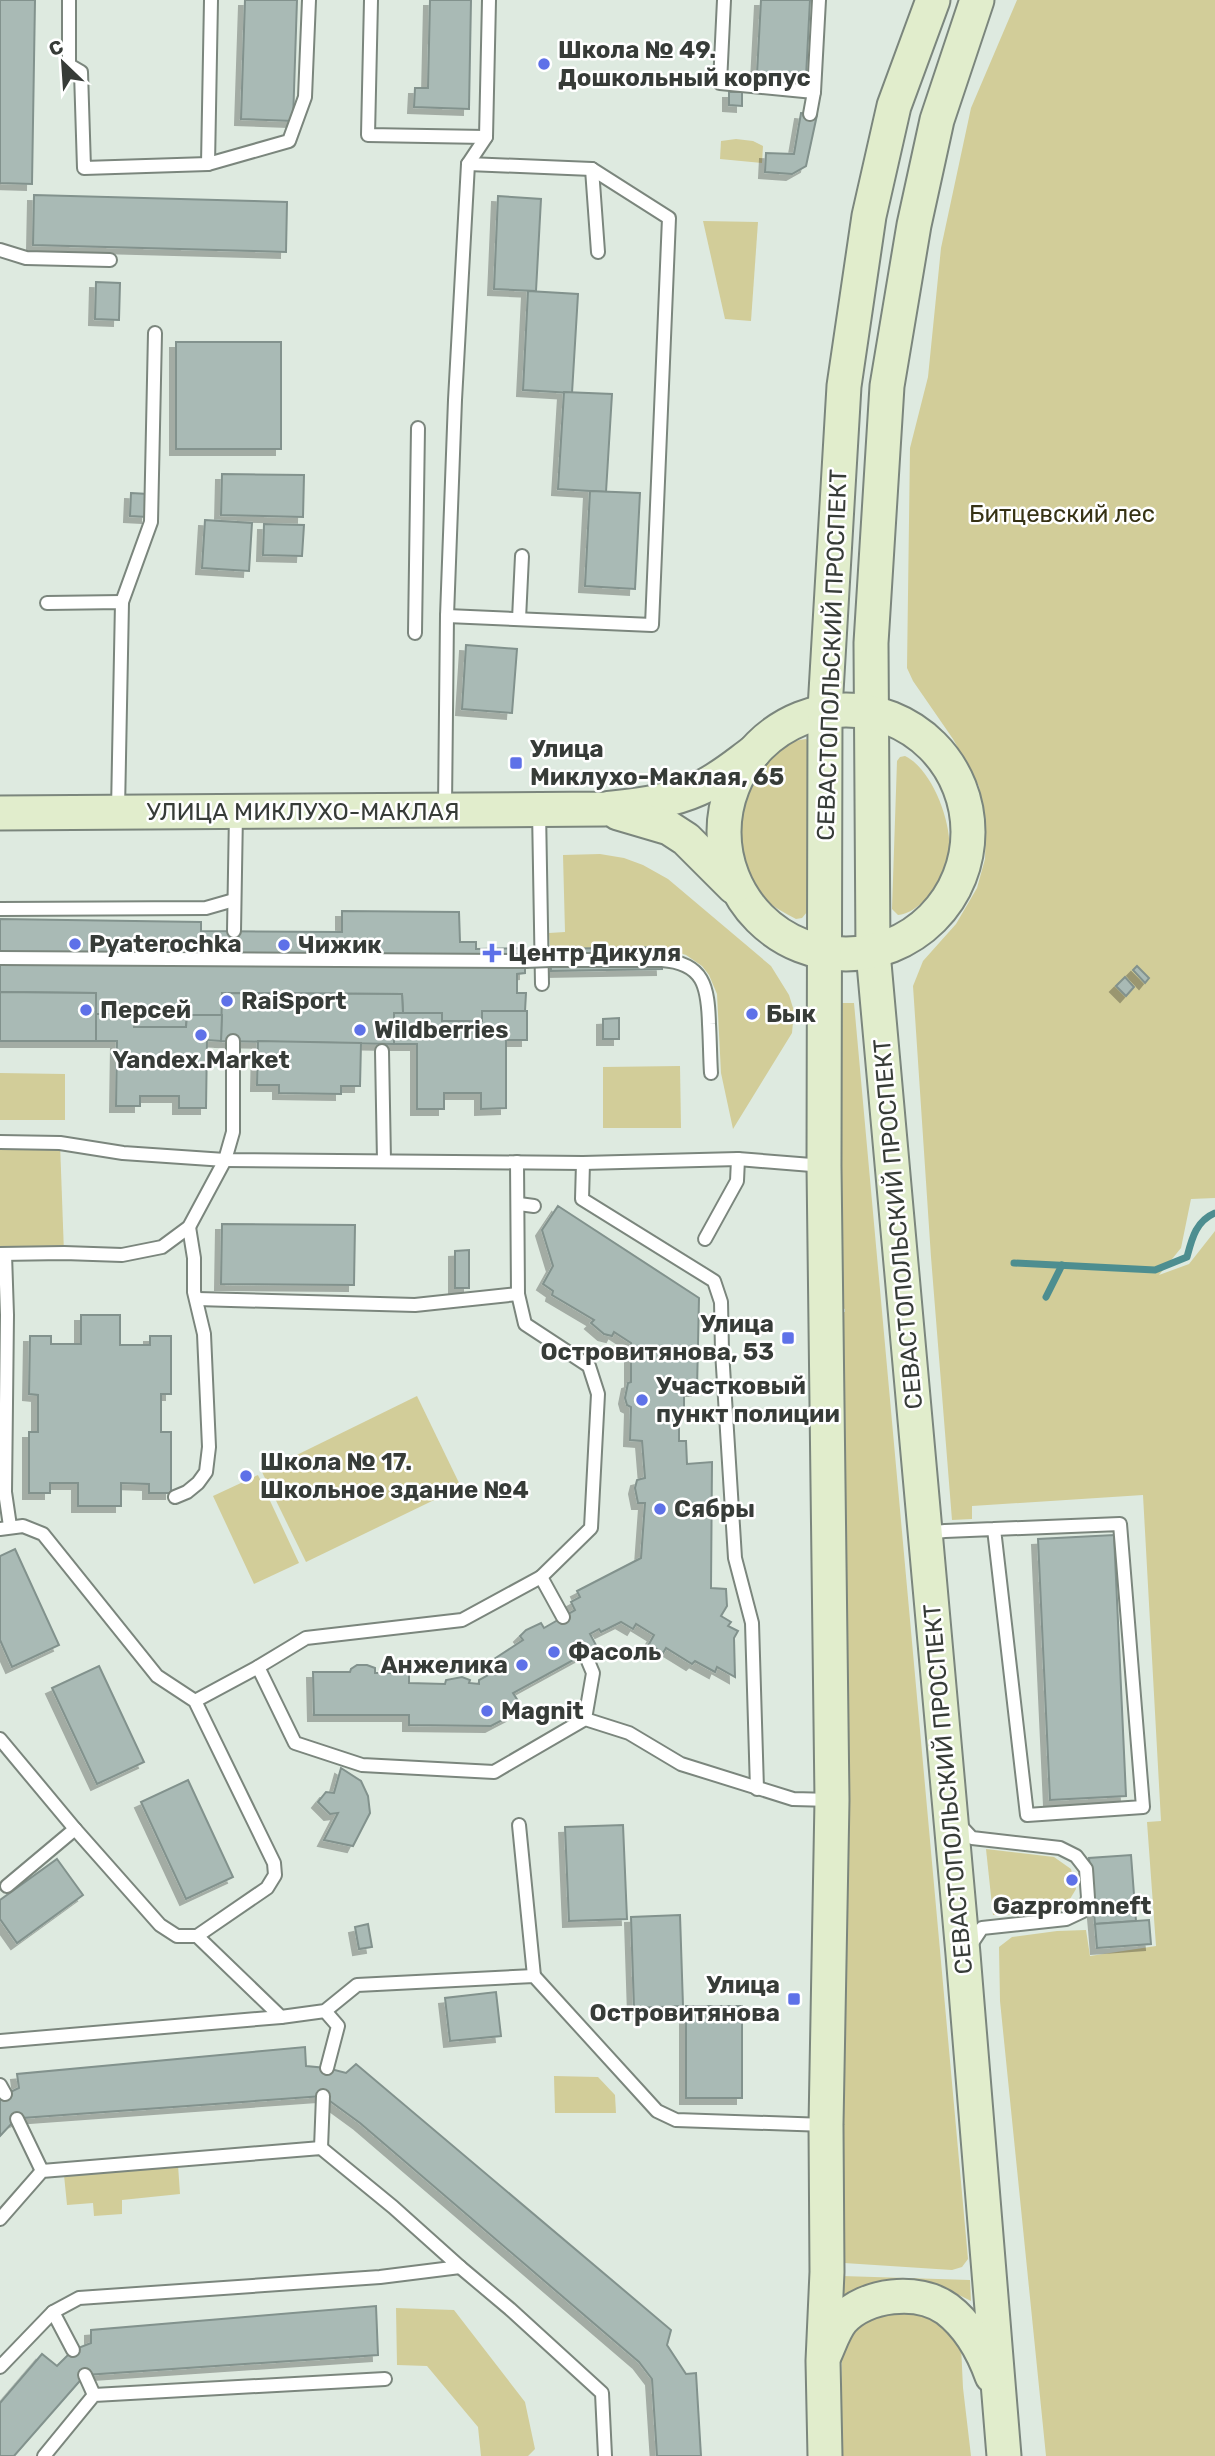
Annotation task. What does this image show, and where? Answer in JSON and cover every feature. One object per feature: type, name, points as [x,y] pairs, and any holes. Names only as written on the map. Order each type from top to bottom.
[{"type":"main road","name":"СЕВАСТОПОЛЬСКИЙ ПРОСПЕКТ","points":[[822,2448],[827,2272],[826,2125],[832,1800],[824,1166],[825,709],[844,386],[869,216],[894,106],[933,0]]},
{"type":"main road","name":"СЕВАСТОПОЛЬСКИЙ ПРОСПЕКТ","points":[[977,0],[937,120],[914,225],[887,386],[871,643],[873,952],[963,1954],[1004,2456]]},
{"type":"main road","points":[[871,708],[898,719],[918,735],[949,776],[965,825],[967,852],[961,878],[950,902],[929,926],[902,942],[873,952],[824,952],[795,942],[770,926],[750,905],[735,878],[727,853],[725,827],[729,800],[738,776],[754,752],[774,732],[798,717],[825,709],[871,708]]},
{"type":"main road","name":"УЛИЦА МИКЛУХО-МАКЛАЯ","points":[[0,813],[605,810],[651,803],[698,789],[725,774],[754,752]]},
{"type":"main road","name":"УЛИЦА МИКЛУХО-МАКЛАЯ","points":[[605,810],[650,821],[669,828],[686,839],[720,871],[750,905]]},
{"type":"main road","points":[[823,2361],[842,2320],[853,2312],[882,2298],[900,2295],[919,2297],[946,2309],[968,2331],[986,2360],[998,2391]]},
{"type":"lane","points":[[69,0],[69,65],[81,72],[84,168],[208,164],[289,141],[305,97],[309,0]]},
{"type":"lane","points":[[208,164],[211,0]]},
{"type":"lane","points":[[371,0],[368,135],[486,138]]},
{"type":"lane","points":[[445,811],[447,616],[455,400],[468,164],[486,138],[489,0]]},
{"type":"lane","points":[[724,0],[720,83],[814,92]]},
{"type":"lane","points":[[810,114],[814,92],[819,0]]},
{"type":"lane","points":[[447,616],[652,625],[669,218],[592,169],[468,164]]},
{"type":"lane","points":[[592,169],[598,252]]},
{"type":"lane","points":[[0,259],[0,251],[26,258],[110,260]]},
{"type":"lane","points":[[118,814],[122,602],[151,522],[155,333]]},
{"type":"lane","points":[[415,634],[418,428]]},
{"type":"lane","points":[[519,619],[522,556]]},
{"type":"lane","points":[[47,603],[122,602]]},
{"type":"lane","points":[[539,810],[542,984]]},
{"type":"lane","points":[[234,931],[236,813]]},
{"type":"lane","points":[[0,909],[206,908],[234,900]]},
{"type":"lane","points":[[0,958],[676,961],[697,973],[705,985],[708,998],[711,1073]]},
{"type":"lane","points":[[0,1739],[160,1925],[177,1936],[197,1936],[267,1888],[275,1875],[274,1863],[195,1701],[157,1676],[43,1534],[23,1526],[5,1528],[7,1315],[2,1254],[64,1252],[122,1255],[162,1247],[189,1227],[225,1160],[233,1132],[233,1041]]},
{"type":"lane","points":[[382,1051],[384,1161]]},
{"type":"lane","points":[[0,1142],[60,1143],[123,1153],[225,1160],[583,1163],[738,1159],[824,1166]]},
{"type":"lane","points":[[705,1239],[737,1181],[738,1159]]},
{"type":"lane","points":[[195,1701],[306,1638],[462,1620],[541,1577],[591,1528],[598,1394],[589,1366],[525,1324],[518,1294],[517,1162]]},
{"type":"lane","points":[[583,1163],[582,1199],[714,1282],[722,1302],[722,1351],[735,1558],[752,1623],[757,1788]]},
{"type":"lane","points":[[519,1204],[534,1206]]},
{"type":"lane","points":[[174,1497],[187,1492],[206,1472],[209,1447],[204,1334],[194,1292],[194,1258],[189,1227]]},
{"type":"lane","points":[[197,1299],[415,1305],[518,1294]]},
{"type":"lane","points":[[925,1533],[994,1529],[1120,1524],[1143,1807],[1027,1815],[994,1529]]},
{"type":"lane","points":[[541,1577],[563,1617]]},
{"type":"lane","points":[[585,1654],[593,1672],[585,1719]]},
{"type":"lane","points":[[258,1667],[295,1743],[362,1765],[495,1772],[585,1719],[629,1733],[681,1764],[793,1799],[832,1800]]},
{"type":"lane","points":[[951,1817],[972,1838],[1060,1848],[1076,1856],[1086,1869],[1088,1898],[1083,1910],[1066,1919],[982,1928],[963,1954]]},
{"type":"lane","points":[[519,1825],[534,1976],[657,2111],[676,2120],[826,2125]]},
{"type":"lane","points":[[7,1886],[75,1829]]},
{"type":"lane","points":[[197,1936],[281,2017]]},
{"type":"lane","points":[[0,2041],[325,2011],[357,1986],[534,1976]]},
{"type":"lane","points":[[325,2011],[338,2026],[327,2068]]},
{"type":"lane","points":[[321,2148],[323,2096]]},
{"type":"lane","points":[[17,2119],[42,2171]]},
{"type":"lane","points":[[0,2219],[42,2171],[321,2148],[510,2309],[602,2393],[605,2456]]},
{"type":"lane","points":[[0,2367],[53,2312],[79,2298],[380,2277],[460,2267]]},
{"type":"lane","points":[[53,2312],[73,2350]]},
{"type":"lane","points":[[85,2375],[94,2395]]},
{"type":"lane","points":[[44,2456],[94,2395],[385,2379]]},
{"type":"green space","name":"Битцевский лес","points":[[1017,0],[1215,0],[1215,1198],[1191,1199],[1181,1248],[1159,1275],[1189,1264],[1215,1231],[1215,2456],[1046,2456],[1000,2001],[999,1947],[1012,1937],[1086,1930],[1090,1956],[1156,1946],[1147,1822],[1161,1821],[1143,1495],[972,1506],[972,1519],[952,1520],[913,986],[923,961],[956,924],[977,888],[985,859],[986,821],[979,786],[953,739],[907,668],[910,448],[928,377],[941,248],[971,108]]},
{"type":"green space","points":[[721,141],[753,141],[763,146],[762,163],[720,159]]},
{"type":"green space","points":[[703,221],[758,222],[751,321],[725,319]]},
{"type":"green space","points":[[806,739],[810,742],[807,912],[802,918],[796,919],[770,904],[756,892],[744,873],[738,850],[737,825],[742,801],[752,778],[766,759],[784,745]]},
{"type":"green space","points":[[905,756],[916,763],[933,788],[946,819],[950,849],[946,868],[935,890],[916,907],[898,915],[892,909],[897,761]]},
{"type":"green space","points":[[600,854],[624,858],[668,879],[771,966],[789,995],[794,1011],[792,1033],[733,1129],[721,1073],[717,994],[702,966],[686,955],[661,947],[550,949],[549,933],[565,932],[563,855]]},
{"type":"green space","points":[[841,1003],[854,1003],[968,2259],[962,2267],[952,2270],[844,2263],[842,1312],[845,1312],[845,1309],[842,1308]]},
{"type":"green space","points":[[680,1066],[681,1128],[603,1128],[603,1067]]},
{"type":"green space","points":[[0,1073],[65,1074],[65,1120],[0,1120]]},
{"type":"green space","points":[[0,1142],[60,1143],[64,1253],[0,1254]]},
{"type":"green space","points":[[417,1396],[461,1487],[306,1562],[262,1472]]},
{"type":"green space","points":[[258,1475],[299,1563],[254,1584],[213,1496]]},
{"type":"green space","points":[[986,1849],[1054,1857],[1071,1869],[1076,1889],[1058,1913],[993,1915]]},
{"type":"green space","points":[[554,2076],[598,2077],[615,2095],[616,2113],[555,2113]]},
{"type":"green space","points":[[178,2165],[180,2194],[122,2200],[122,2214],[94,2216],[93,2203],[67,2205],[64,2175]]},
{"type":"green space","points":[[842,2276],[970,2280],[971,2301],[933,2285],[906,2280],[879,2281],[841,2298]]},
{"type":"green space","points":[[396,2308],[454,2310],[525,2402],[535,2449],[528,2456],[481,2456],[478,2427],[427,2366],[397,2365]]},
{"type":"green space","points":[[915,2308],[936,2319],[961,2345],[971,2456],[840,2456],[842,2346],[849,2335],[864,2322]]},
{"type":"building","points":[[0,0],[35,0],[32,184],[0,183]]},
{"type":"building","points":[[245,0],[297,0],[293,121],[241,119]]},
{"type":"building","points":[[430,0],[471,0],[469,109],[414,107],[415,88],[428,88]]},
{"type":"building","points":[[761,0],[810,0],[806,77],[757,74]]},
{"type":"building","points":[[729,92],[742,92],[742,106],[729,105]]},
{"type":"building","points":[[801,113],[817,115],[806,166],[792,174],[765,172],[766,153],[794,154]]},
{"type":"building","points":[[34,195],[287,202],[286,252],[33,245]]},
{"type":"building","points":[[498,196],[541,199],[536,291],[494,289]]},
{"type":"building","points":[[96,282],[120,283],[119,320],[95,319]]},
{"type":"building","points":[[528,291],[578,294],[572,393],[523,390]]},
{"type":"building","points":[[176,342],[281,342],[281,449],[176,449]]},
{"type":"building","points":[[564,392],[612,394],[606,492],[558,489]]},
{"type":"building","points":[[222,474],[304,475],[303,517],[221,515]]},
{"type":"building","points":[[590,491],[640,493],[635,589],[585,586]]},
{"type":"building","points":[[131,493],[148,494],[147,517],[130,516]]},
{"type":"building","points":[[205,520],[252,523],[249,571],[202,568]]},
{"type":"building","points":[[264,524],[304,525],[302,556],[263,555]]},
{"type":"building","points":[[466,645],[517,649],[512,713],[462,709]]},
{"type":"building","points":[[342,911],[459,912],[460,942],[476,942],[476,949],[525,948],[525,973],[517,974],[517,993],[526,993],[525,1011],[482,1011],[482,1021],[442,1021],[442,1013],[403,1013],[402,994],[222,993],[222,1015],[187,1015],[186,1027],[134,1027],[134,1014],[96,1014],[96,993],[0,992],[0,919],[201,922],[201,931],[342,932]]},
{"type":"building","points":[[661,947],[662,969],[551,971],[550,949]]},
{"type":"building","points":[[1137,966],[1149,978],[1145,983],[1133,970]]},
{"type":"building","points":[[1125,977],[1134,987],[1126,996],[1116,986]]},
{"type":"building","points":[[0,992],[96,993],[96,1041],[0,1041]]},
{"type":"building","points":[[222,993],[402,994],[403,1013],[394,1013],[394,1044],[221,1041]]},
{"type":"building","points":[[482,1011],[527,1011],[527,1040],[506,1040],[506,1108],[481,1109],[481,1093],[444,1093],[444,1109],[417,1109],[417,1044],[394,1044],[394,1013],[442,1013],[442,1021],[482,1021]]},
{"type":"building","points":[[96,1014],[134,1014],[134,1027],[186,1027],[187,1015],[222,1015],[221,1041],[207,1040],[206,1108],[179,1108],[179,1096],[140,1096],[140,1106],[116,1106],[117,1041],[96,1041]]},
{"type":"building","points":[[619,1018],[619,1039],[603,1039],[603,1019]]},
{"type":"building","points":[[258,1041],[361,1043],[360,1086],[341,1086],[341,1094],[279,1093],[279,1085],[257,1085]]},
{"type":"building","points":[[558,1206],[699,1298],[697,1390],[684,1390],[684,1417],[679,1417],[679,1441],[686,1441],[687,1464],[712,1462],[711,1588],[726,1589],[727,1606],[721,1616],[731,1622],[728,1626],[738,1631],[734,1638],[735,1677],[717,1667],[715,1672],[695,1661],[692,1664],[666,1648],[663,1653],[649,1644],[654,1635],[636,1624],[633,1629],[621,1622],[601,1632],[599,1629],[590,1634],[597,1647],[513,1693],[520,1704],[510,1710],[512,1715],[491,1726],[409,1725],[409,1715],[314,1715],[313,1672],[350,1672],[357,1665],[367,1665],[375,1668],[375,1673],[409,1673],[409,1683],[445,1684],[446,1680],[462,1677],[470,1680],[469,1683],[479,1684],[479,1680],[499,1669],[494,1659],[523,1640],[520,1636],[526,1630],[541,1623],[544,1628],[575,1610],[571,1602],[580,1597],[577,1591],[641,1558],[645,1503],[638,1503],[635,1488],[637,1480],[645,1478],[642,1441],[630,1440],[631,1407],[627,1405],[625,1398],[628,1383],[631,1382],[631,1343],[614,1332],[612,1336],[604,1334],[591,1323],[594,1320],[552,1295],[553,1291],[543,1284],[553,1266],[542,1230]]},
{"type":"building","points":[[222,1224],[355,1225],[354,1285],[221,1284]]},
{"type":"building","points":[[469,1250],[469,1288],[455,1288],[455,1251]]},
{"type":"building","points":[[81,1315],[120,1315],[120,1345],[150,1345],[150,1336],[171,1336],[171,1394],[161,1394],[161,1432],[171,1432],[171,1493],[149,1493],[149,1484],[121,1483],[121,1506],[78,1506],[78,1483],[50,1483],[50,1493],[29,1493],[29,1432],[38,1432],[38,1395],[29,1394],[30,1336],[51,1336],[51,1344],[81,1344]]},
{"type":"building","points":[[1114,1535],[1126,1796],[1050,1800],[1038,1539]]},
{"type":"building","points":[[15,1549],[59,1645],[12,1667],[0,1640],[0,1556]]},
{"type":"building","points":[[99,1666],[144,1762],[97,1784],[52,1688]]},
{"type":"building","points":[[341,1768],[361,1781],[368,1796],[370,1813],[353,1846],[324,1840],[338,1813],[330,1814],[318,1802],[326,1792],[334,1793]]},
{"type":"building","points":[[188,1780],[233,1877],[186,1899],[141,1802]]},
{"type":"building","points":[[623,1825],[627,1919],[569,1921],[565,1827]]},
{"type":"building","points":[[1131,1855],[1136,1921],[1095,1924],[1089,1858]]},
{"type":"building","points":[[57,1859],[83,1895],[17,1943],[0,1919],[0,1900]]},
{"type":"building","points":[[680,1915],[683,2006],[634,2008],[631,1917]]},
{"type":"building","points":[[1149,1920],[1151,1944],[1097,1948],[1095,1924]]},
{"type":"building","points":[[368,1924],[372,1947],[359,1949],[355,1927]]},
{"type":"building","points":[[496,1992],[501,2036],[450,2041],[445,1998]]},
{"type":"building","points":[[686,2006],[742,2006],[742,2098],[686,2098]]},
{"type":"building","points":[[305,2047],[306,2066],[346,2073],[356,2064],[671,2330],[667,2345],[686,2374],[696,2373],[701,2456],[657,2456],[652,2379],[639,2362],[360,2123],[323,2096],[22,2118],[13,2122],[0,2136],[0,2097],[19,2088],[17,2074]]},
{"type":"building","points":[[376,2306],[378,2355],[85,2375],[14,2456],[0,2456],[0,2403],[42,2354],[57,2366],[73,2350],[91,2343],[91,2330]]},
{"type":"waterway","points":[[1014,1263],[1155,1270],[1187,1257],[1199,1225],[1215,1213]]},
{"type":"waterway","points":[[1046,1297],[1062,1265]]},
{"type":"place","name":"Школа № 49. Дошкольный корпус","points":[[544,64]]},
{"type":"place","name":"Улица Миклухо-Маклая, 65","points":[[516,763]]},
{"type":"place","name":"Pyaterochka","points":[[75,944]]},
{"type":"place","name":"Чижик","points":[[284,945]]},
{"type":"place","name":"Центр Дикуля","points":[[492,953]]},
{"type":"place","name":"RaiSport","points":[[227,1001]]},
{"type":"place","name":"Персей","points":[[86,1010]]},
{"type":"place","name":"Бык","points":[[752,1014]]},
{"type":"place","name":"Wildberries","points":[[360,1030]]},
{"type":"place","name":"Yandex.Market","points":[[201,1035]]},
{"type":"place","name":"Улица Островитянова, 53","points":[[788,1338]]},
{"type":"place","name":"Участковый пункт полиции","points":[[642,1400]]},
{"type":"place","name":"Школа № 17. Школьное здание №4","points":[[246,1476]]},
{"type":"place","name":"Сябры","points":[[660,1509]]},
{"type":"place","name":"Фасоль","points":[[554,1652]]},
{"type":"place","name":"Анжелика","points":[[522,1665]]},
{"type":"place","name":"Magnit","points":[[487,1711]]},
{"type":"place","name":"Gazpromneft","points":[[1072,1880]]},
{"type":"place","name":"Улица Островитянова","points":[[794,1999]]}]
